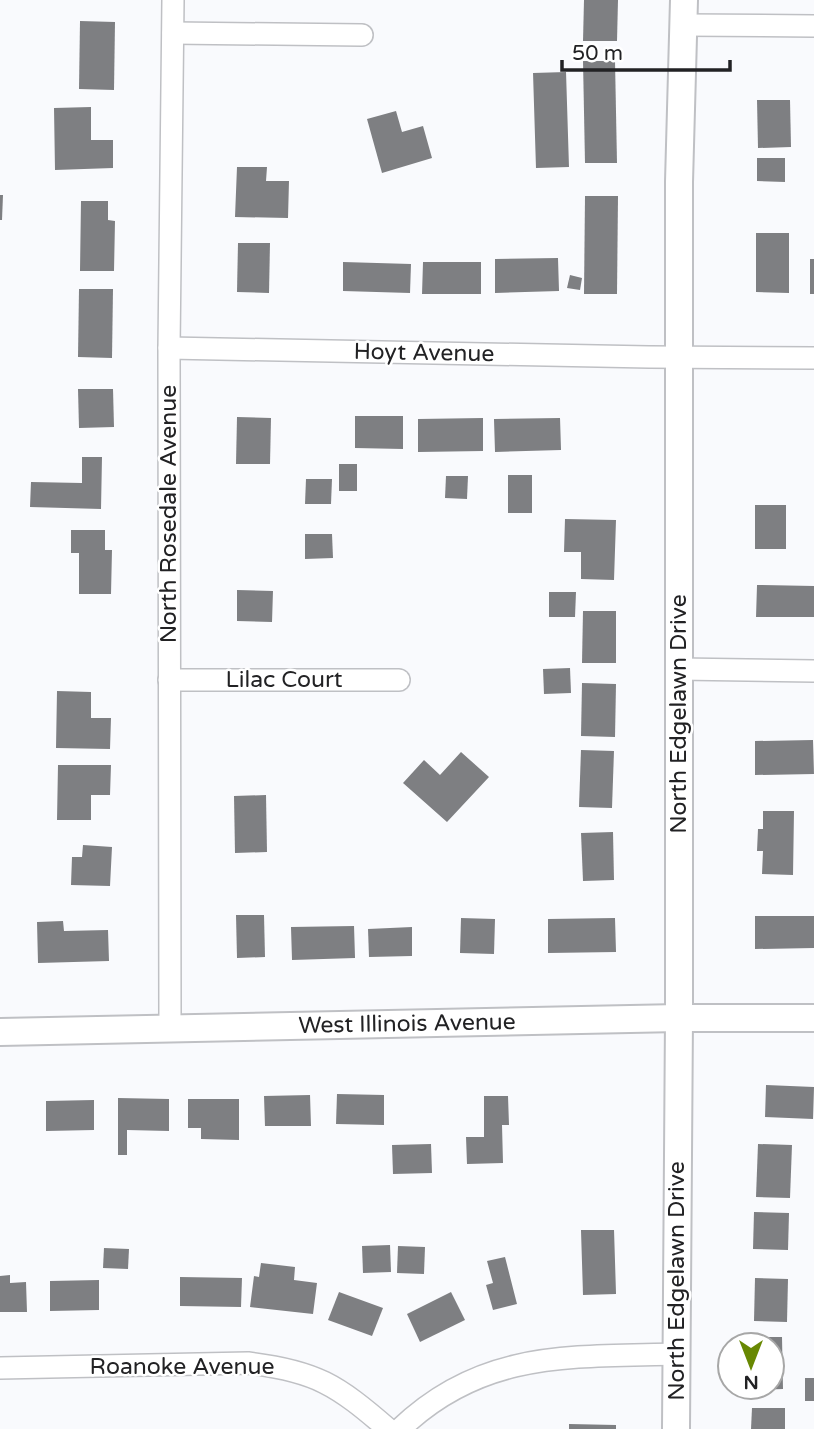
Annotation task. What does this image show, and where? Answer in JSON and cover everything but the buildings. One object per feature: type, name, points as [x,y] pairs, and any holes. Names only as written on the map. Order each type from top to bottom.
[{"type":"street","name":"North Rosedale Avenue","points":[[170,1029],[169,348],[173,0]]},
{"type":"street","points":[[684,13],[814,26]]},
{"type":"street","name":"North Edgelawn Drive","points":[[676,1429],[679,182],[684,13]]},
{"type":"street","points":[[173,33],[362,35]]},
{"type":"street","name":"Hoyt Avenue","points":[[169,348],[814,358]]},
{"type":"street","points":[[679,669],[814,671]]},
{"type":"street","name":"Lilac Court","points":[[169,680],[400,680]]},
{"type":"street","name":"West Illinois Avenue","points":[[0,1032],[679,1018],[814,1018]]},
{"type":"street","points":[[400,1429],[420,1409],[452,1390],[517,1364],[580,1356],[676,1354]]},
{"type":"street","name":"Roanoke Avenue","points":[[0,1368],[248,1363],[285,1368],[325,1381],[356,1402],[387,1429]]}]
